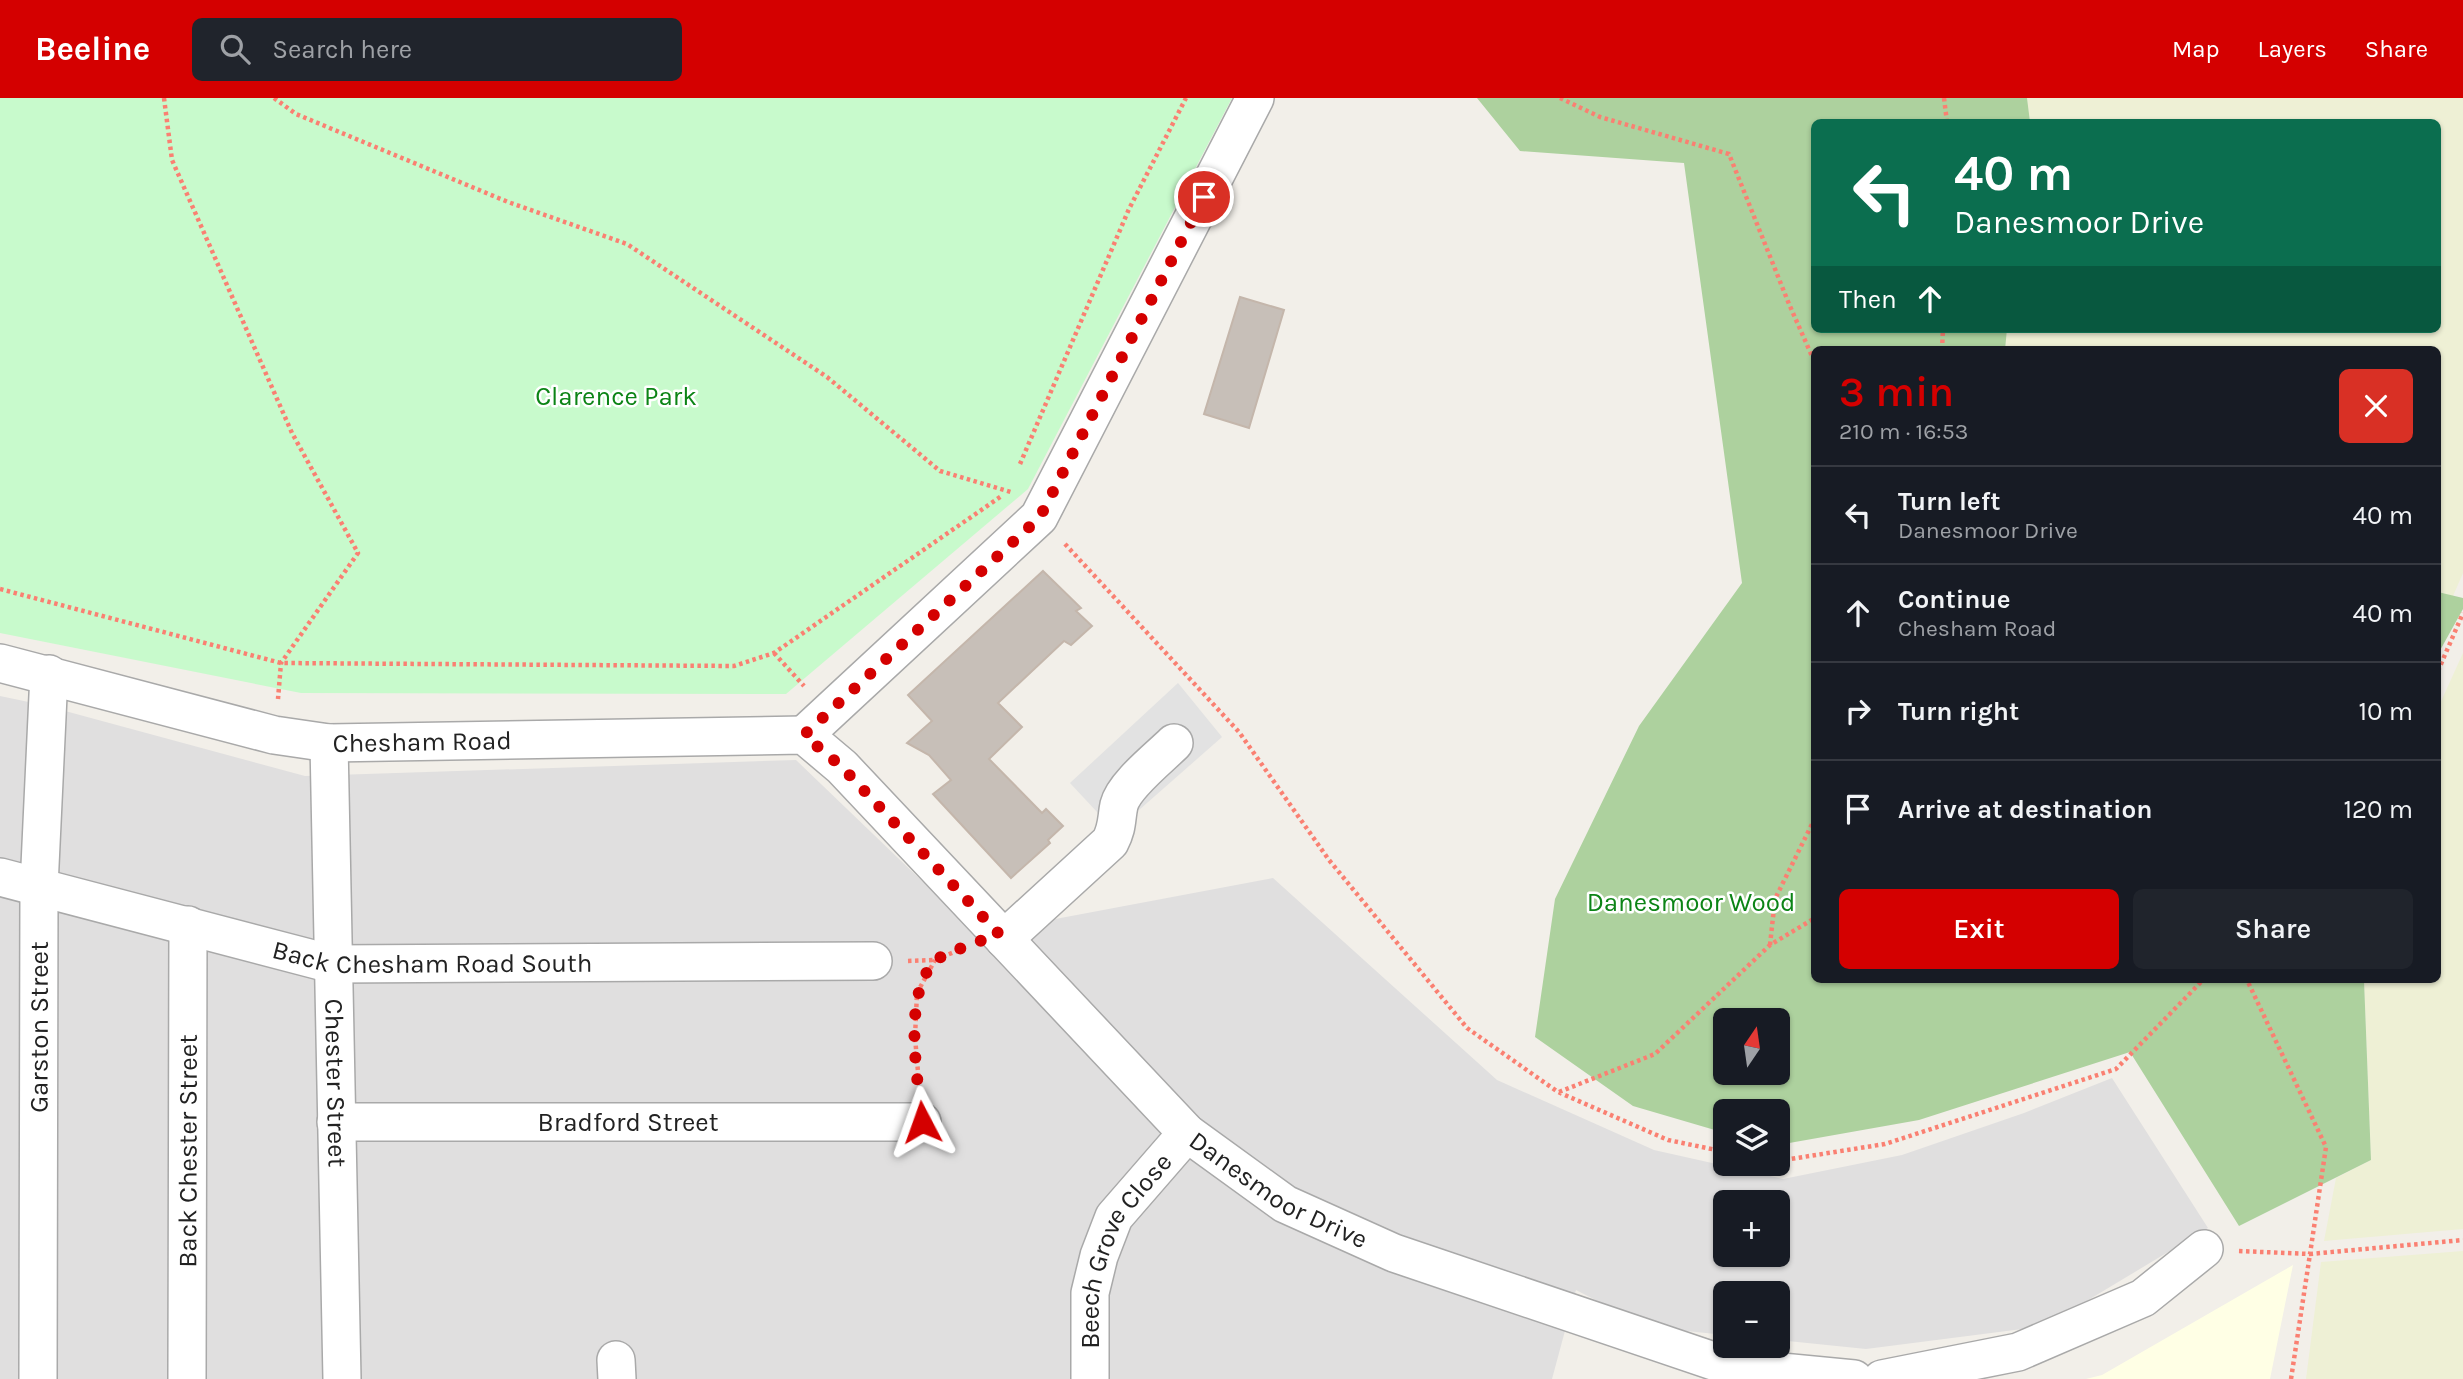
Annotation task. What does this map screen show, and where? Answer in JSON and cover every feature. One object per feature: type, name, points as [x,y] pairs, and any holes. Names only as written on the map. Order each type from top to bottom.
[{"type":"street","points":[[804,735],[1040,517],[1255,98]]},
{"type":"street","name":"Chesham Road","points":[[0,663],[274,735],[329,743],[804,735]]},
{"type":"street","name":"Garston Street","points":[[38,1379],[39,887],[49,674]]},
{"type":"street","name":"Danesmoor Drive","points":[[804,735],[842,767],[1186,1133],[1285,1204],[1394,1253],[1731,1367],[1854,1379]]},
{"type":"street","name":"Chester Street","points":[[329,743],[342,1379]]},
{"type":"street","points":[[1002,937],[1110,842],[1117,830],[1119,804],[1125,793],[1174,743]]},
{"type":"street","name":"Back Chesham Road South","points":[[0,877],[332,964],[873,961]]},
{"type":"street","name":"Back Chester Street","points":[[187,1379],[188,925]]},
{"type":"street","name":"Bradford Street","points":[[336,1122],[922,1122]]},
{"type":"street","name":"Beech Grove Close","points":[[1090,1379],[1090,1293],[1099,1256],[1114,1217],[1186,1133]]},
{"type":"street","points":[[1882,1379],[2018,1352],[2143,1298],[2204,1250]]},
{"type":"path","points":[[164,98],[172,160],[292,433],[358,553],[281,663],[274,735]]},
{"type":"path","points":[[274,98],[296,114],[508,202],[627,244],[827,377],[940,471],[1009,491],[1040,517],[1239,732],[1329,860],[1467,1028],[1558,1092],[1668,1140],[1713,1149]]},
{"type":"path","points":[[1020,465],[1129,209],[1186,98]]},
{"type":"path","points":[[1560,98],[1600,117],[1730,154],[1811,354]]},
{"type":"path","points":[[1944,98],[1947,119]]},
{"type":"path","points":[[0,589],[281,663],[734,666],[774,653],[1009,491]]},
{"type":"path","points":[[2441,664],[2463,613]]},
{"type":"path","points":[[1770,945],[1774,899],[1811,826]]},
{"type":"path","points":[[1558,1092],[1655,1054],[1770,945],[1811,920]]},
{"type":"path","points":[[873,961],[935,960],[1002,937]]},
{"type":"path","points":[[922,1122],[915,1037],[917,993],[935,960]]},
{"type":"path","points":[[1790,1159],[1885,1144],[2116,1069],[2200,983]]},
{"type":"path","points":[[2248,983],[2326,1147],[2291,1379]]},
{"type":"path","points":[[2204,1250],[2310,1254],[2463,1240]]},
{"type":"shaded area","points":[[2027,98],[2463,98],[2463,573],[2453,596],[2441,593],[2441,346],[2005,346],[2007,333],[2441,333],[2441,119],[2030,119]]},
{"type":"shaded area","points":[[2463,653],[2463,1229],[2324,1241],[2336,1178],[2371,1160],[2364,983],[2441,983],[2441,701]]},
{"type":"shaded area","points":[[1178,683],[1222,737],[1139,810],[1098,813],[1070,783]]},
{"type":"shaded area","points":[[0,696],[43,705],[305,776],[796,760],[999,955],[1050,920],[1273,878],[1497,1080],[1654,1150],[1713,1163],[1713,1176],[1770,1176],[1783,1179],[1902,1155],[2024,1113],[2112,1078],[2208,1228],[2045,1326],[1866,1349],[1790,1341],[1790,1281],[1713,1281],[1713,1334],[1648,1327],[1576,1290],[1552,1379],[0,1379]]},
{"type":"shaded area","points":[[2463,1251],[2463,1379],[2306,1379],[2321,1262]]},
{"type":"shaded area","points":[[2293,1265],[2270,1379],[2086,1379],[2102,1375]]},
{"type":"green space","name":"Clarence Park","points":[[0,98],[1232,98],[1028,489],[786,694],[301,693],[0,633]]},
{"type":"green space","name":"Danesmoor Wood","points":[[1477,98],[2027,98],[2030,119],[1811,119],[1811,333],[2007,333],[2005,346],[1811,346],[1811,983],[2364,983],[2371,1160],[2239,1226],[2130,1052],[1919,1120],[1790,1143],[1790,1099],[1713,1099],[1713,1129],[1633,1106],[1535,1037],[1555,899],[1639,726],[1742,583],[1684,163],[1520,151]]},
{"type":"green space","points":[[2441,593],[2463,598],[2463,609],[2441,649]]},
{"type":"building","points":[[1240,297],[1284,310],[1249,428],[1204,414]]},
{"type":"building","points":[[1043,571],[1081,608],[1076,611],[1092,626],[1071,645],[1064,641],[998,703],[1022,727],[989,759],[1042,813],[1046,809],[1063,826],[1048,840],[1050,843],[1011,878],[933,794],[951,780],[929,755],[907,743],[932,721],[908,695]]},
{"type":"route","points":[[922,1122],[915,1037],[917,993],[935,960],[999,934],[842,767],[804,735],[1040,517],[1204,197]]}]
